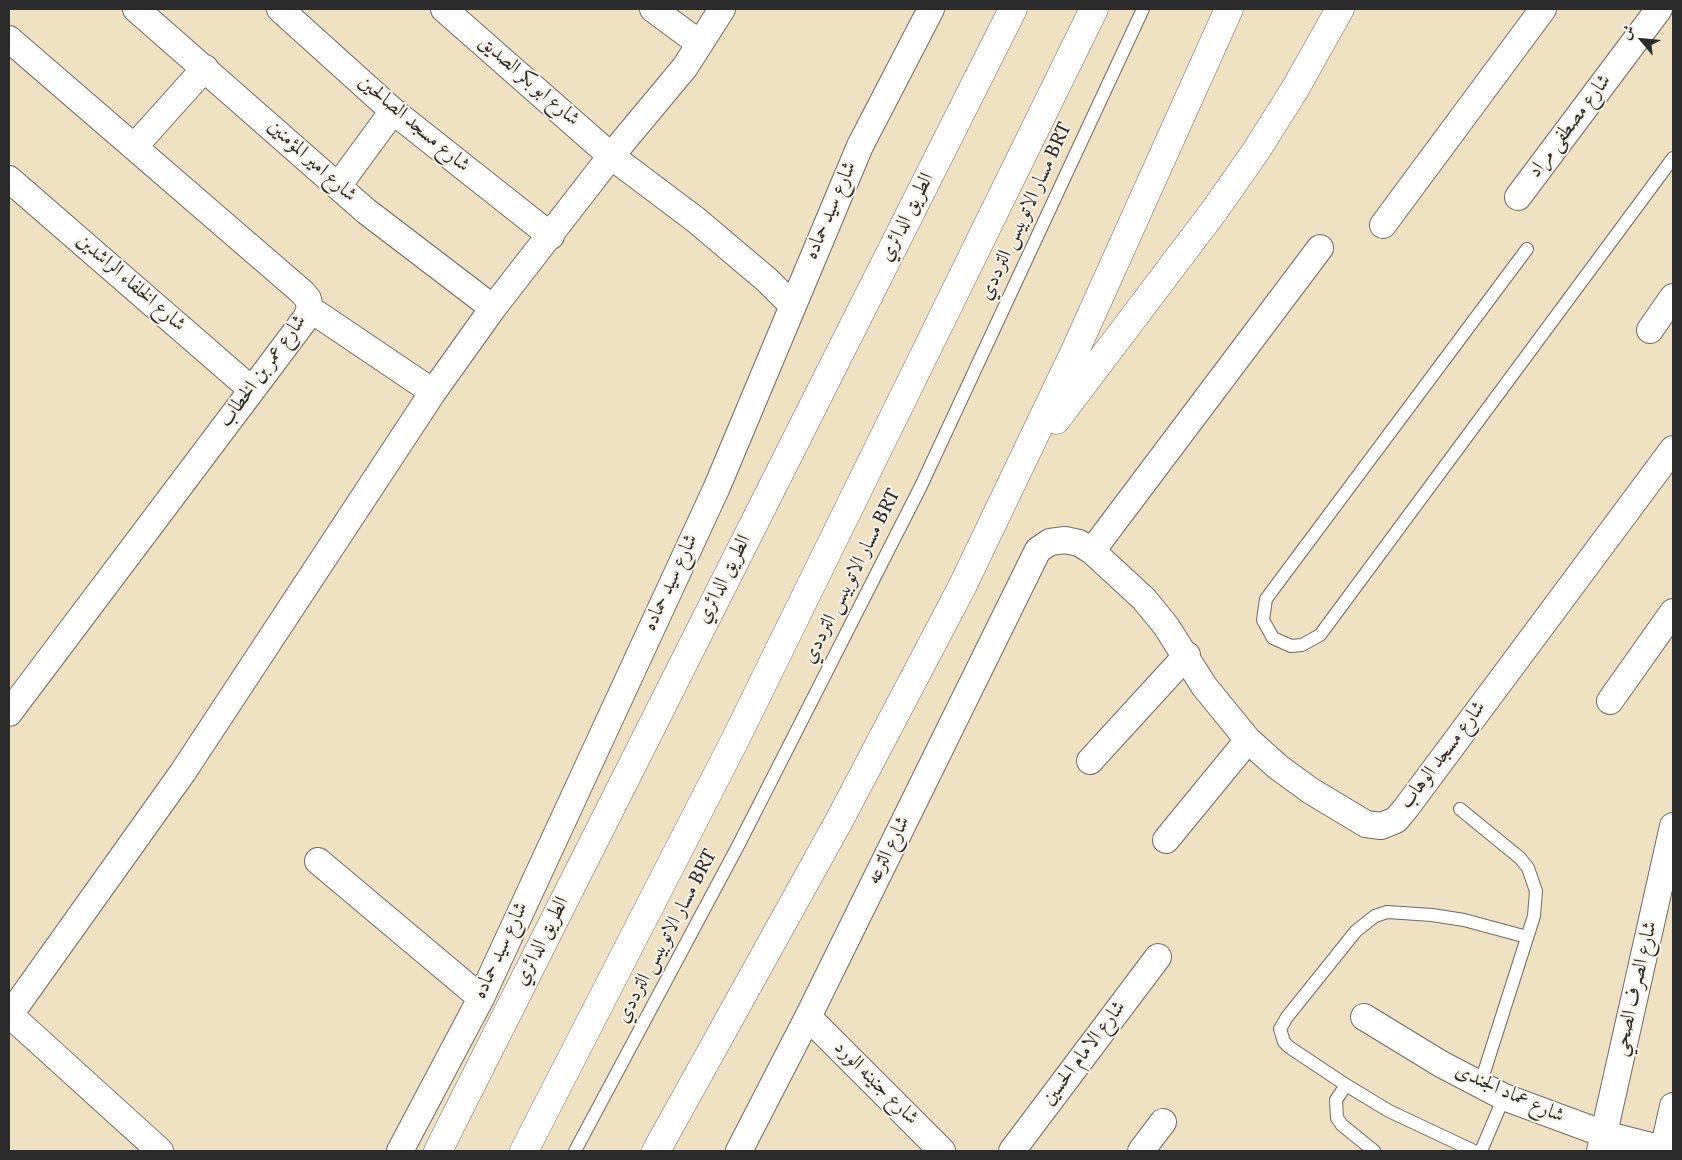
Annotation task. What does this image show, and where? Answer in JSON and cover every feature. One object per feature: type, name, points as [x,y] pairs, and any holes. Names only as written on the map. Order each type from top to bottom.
[{"type":"highway","points":[[524,1151],[735,740],[1094,9]]},
{"type":"highway","points":[[656,1151],[901,705],[1020,468],[1088,324],[1229,9]]},
{"type":"highway","points":[[1020,468],[1214,211],[1251,158],[1295,89],[1340,9]]},
{"type":"highway","name":"الطريق الدائري","points":[[438,1151],[1008,19]]},
{"type":"street","name":"شارع امير المؤمنين","points":[[136,9],[366,211],[493,308]]},
{"type":"street","name":"شارع مسجد الصالحين","points":[[280,9],[393,111],[551,236]]},
{"type":"street","name":"شارع ابو بكر الصديق","points":[[444,9],[611,156],[696,220],[767,280],[792,305]]},
{"type":"street","points":[[653,9],[699,43]]},
{"type":"street","points":[[160,1151],[9,1015],[183,772],[433,392],[493,308],[551,236],[611,156],[676,80],[722,9]]},
{"type":"street","name":"شارع سيد حماده","points":[[400,1151],[481,998],[717,487],[860,146],[882,100],[931,9]]},
{"type":"street","points":[[1383,225],[1543,9]]},
{"type":"street","name":"شارع مصطفى مراد","points":[[1518,197],[1659,9]]},
{"type":"street","name":"شارع عمر بن الخطاب","points":[[9,39],[302,292],[308,299],[310,309],[252,390],[9,712]]},
{"type":"street","points":[[135,146],[205,68]]},
{"type":"street","points":[[338,186],[393,111]]},
{"type":"street","name":"شارع الخلفاء الراشدين","points":[[9,179],[252,390]]},
{"type":"street","points":[[1092,551],[1320,248]]},
{"type":"street","points":[[1650,330],[1673,297]]},
{"type":"street","points":[[310,309],[433,392]]},
{"type":"street","name":"شارع مسجد الوهاب","points":[[1038,550],[1050,542],[1065,540],[1080,543],[1092,551],[1144,599],[1186,655],[1204,686],[1248,740],[1278,767],[1311,792],[1366,824],[1381,826],[1396,820],[1673,449]]},
{"type":"street","name":"شارع الترعه","points":[[739,1151],[808,1017],[1038,550]]},
{"type":"street","points":[[1610,701],[1673,612]]},
{"type":"street","points":[[1090,761],[1186,655]]},
{"type":"street","points":[[1166,840],[1248,740]]},
{"type":"street","name":"شارع الصرف الصحي","points":[[1602,1143],[1673,826]]},
{"type":"street","points":[[318,861],[481,998]]},
{"type":"street","name":"شارع الامام الحسين","points":[[1012,1151],[1158,957]]},
{"type":"street","name":"شارع جنينه الورد","points":[[808,1017],[942,1151]]},
{"type":"street","name":"شارع عماد الجندى","points":[[1364,1018],[1480,1085],[1602,1143],[1663,1150]]},
{"type":"street","points":[[1663,1150],[1673,1106]]},
{"type":"street","points":[[1141,1151],[1163,1122]]},
{"type":"lane","name":"مسار الاتوبيس الترددي BRT","points":[[576,1151],[739,844],[921,486],[1143,9]]},
{"type":"lane","points":[[1527,249],[1266,599],[1263,620],[1267,630],[1277,640],[1292,646],[1302,646],[1320,635],[1673,158]]},
{"type":"lane","points":[[1460,809],[1520,858],[1528,868],[1536,891],[1536,904],[1527,938],[1480,1085]]},
{"type":"lane","points":[[1474,1151],[1397,1115],[1346,1085],[1289,1047],[1281,1036],[1280,1029],[1286,1017],[1364,922],[1387,912],[1432,915],[1480,924],[1527,938]]},
{"type":"lane","points":[[1346,1085],[1336,1100],[1337,1118],[1342,1126],[1374,1151]]},
{"type":"lane","points":[[1481,1151],[1504,1096]]}]
